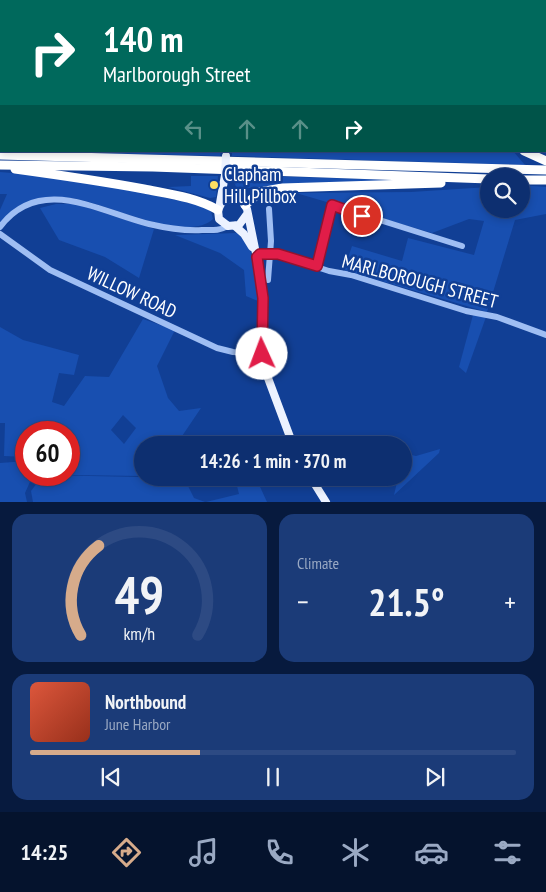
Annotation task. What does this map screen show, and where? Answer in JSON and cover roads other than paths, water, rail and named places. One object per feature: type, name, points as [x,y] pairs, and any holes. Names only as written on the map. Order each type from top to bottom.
[{"type":"highway","points":[[526,152],[546,161]]},
{"type":"highway","points":[[0,155],[546,170]]},
{"type":"highway","points":[[0,166],[152,168],[480,180]]},
{"type":"highway","points":[[0,166],[87,178],[160,192],[198,200],[219,211]]},
{"type":"highway","points":[[246,210],[260,192],[289,187],[480,180]]},
{"type":"highway","points":[[530,180],[546,180]]},
{"type":"main road","points":[[219,211],[225,175],[226,154]]},
{"type":"main road","points":[[225,175],[228,190],[246,210],[263,298],[262,354],[265,374],[289,436]]},
{"type":"main road","points":[[219,211],[225,199],[234,198]]},
{"type":"main road","points":[[232,226],[243,222],[246,210]]},
{"type":"main road","points":[[219,211],[232,226],[248,239],[256,255]]},
{"type":"main road","points":[[316,486],[326,502]]},
{"type":"street","points":[[0,227],[25,206],[55,200],[91,205],[162,227],[217,230],[232,226]]},
{"type":"street","points":[[317,266],[332,205],[462,246]]},
{"type":"street","points":[[204,230],[219,211]]},
{"type":"street","points":[[267,212],[270,253],[268,280]]},
{"type":"street","name":"WILLOW ROAD","points":[[0,234],[50,270],[217,348],[233,352],[262,354]]},
{"type":"street","points":[[256,255],[270,253]]},
{"type":"street","name":"MARLBOROUGH STREET","points":[[270,253],[466,311],[497,317],[546,335]]},
{"type":"place","name":"Clapham Hill Pillbox","points":[[214,185]]}]
